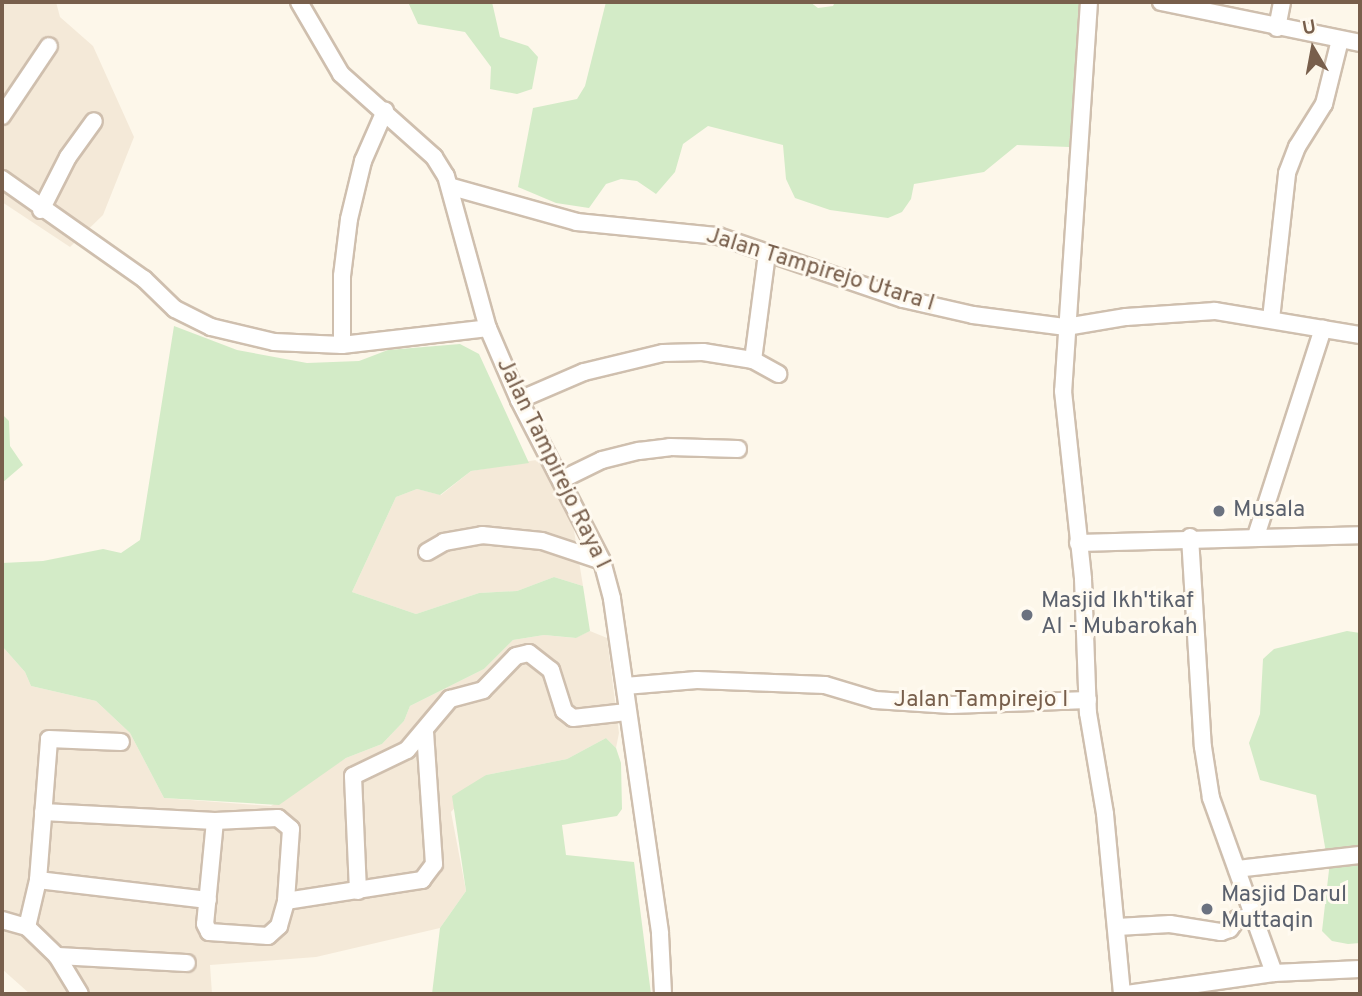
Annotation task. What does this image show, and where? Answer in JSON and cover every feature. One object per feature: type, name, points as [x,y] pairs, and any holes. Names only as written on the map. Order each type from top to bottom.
[{"type":"street","name":"Jalan Tampirejo Raya I","points":[[299,2],[341,74],[434,158],[452,187],[488,328],[519,400],[563,479],[602,561],[625,686],[660,934],[663,994]]},
{"type":"street","points":[[1089,2],[1066,327],[1064,400],[1078,543],[1088,701],[1125,994],[1274,973],[1360,969]]},
{"type":"street","points":[[1161,2],[1360,43]]},
{"type":"street","points":[[1277,28],[1282,2]]},
{"type":"street","points":[[1271,319],[1287,173],[1297,147],[1324,104],[1340,40]]},
{"type":"street","points":[[2,116],[49,46]]},
{"type":"street","points":[[342,345],[342,276],[349,219],[363,161],[385,111]]},
{"type":"street","points":[[41,210],[68,157],[93,121]]},
{"type":"street","points":[[2,179],[41,210],[144,279],[175,309],[211,327],[274,342],[342,345],[488,328]]},
{"type":"street","name":"Jalan Tampirejo Utara I","points":[[452,187],[577,222],[718,236],[903,299],[1066,327],[1170,312],[1215,311],[1360,335]]},
{"type":"street","points":[[753,360],[767,253]]},
{"type":"street","points":[[1256,536],[1323,329]]},
{"type":"street","points":[[519,400],[584,372],[642,355],[703,352],[753,360],[778,374]]},
{"type":"street","points":[[563,479],[602,460],[639,451],[670,447],[738,449]]},
{"type":"street","points":[[1078,543],[1190,537],[1360,534]]},
{"type":"street","points":[[427,552],[444,542],[482,535],[542,541],[602,561]]},
{"type":"street","points":[[1190,537],[1203,747],[1211,798],[1274,973]]},
{"type":"street","points":[[358,891],[354,776],[396,757],[425,733],[440,707],[483,690],[516,656],[529,653],[551,670],[564,711],[573,718],[627,712]]},
{"type":"street","name":"Jalan Tampirejo I","points":[[625,686],[698,680],[825,685],[876,700],[951,705],[1088,701]]},
{"type":"street","points":[[286,901],[422,880],[433,870],[425,733]]},
{"type":"street","points":[[27,927],[38,880],[49,739],[121,742]]},
{"type":"street","points":[[43,812],[215,821],[278,818],[288,824],[286,901],[279,926],[268,936],[209,932],[205,924],[215,821]]},
{"type":"street","points":[[1237,869],[1360,855]]},
{"type":"street","points":[[38,880],[208,900]]},
{"type":"street","points":[[1117,927],[1170,924],[1221,932],[1230,929],[1237,919],[1252,918]]},
{"type":"street","points":[[2,920],[27,927],[57,956],[80,994]]},
{"type":"street","points":[[57,956],[187,963]]},
{"type":"shaded area","points":[[2,2],[56,2],[60,17],[93,46],[134,137],[103,215],[70,247],[2,202]]},
{"type":"shaded area","points":[[542,459],[571,512],[583,586],[554,577],[517,591],[479,593],[416,614],[352,592],[396,497],[417,489],[441,495],[471,471]]},
{"type":"shaded area","points":[[590,631],[607,638],[619,733],[616,748],[606,738],[567,759],[486,775],[451,812],[466,891],[440,928],[316,957],[210,965],[212,994],[30,994],[2,969],[2,646],[25,672],[31,686],[96,701],[130,733],[164,798],[271,806],[346,758],[382,744],[404,721],[410,706],[484,669],[513,640],[544,635],[575,638]]},
{"type":"green space","points":[[408,2],[492,2],[500,37],[528,46],[538,57],[532,89],[517,94],[490,89],[491,67],[465,32],[418,24]]},
{"type":"green space","points":[[606,2],[810,2],[818,8],[833,6],[835,2],[1083,2],[1069,147],[1017,145],[984,172],[914,184],[911,199],[902,212],[888,218],[830,210],[795,198],[786,179],[783,145],[708,126],[683,144],[675,172],[656,194],[637,181],[621,179],[606,184],[589,208],[556,203],[518,187],[533,108],[577,99],[585,86]]},
{"type":"green space","points":[[174,326],[237,350],[307,363],[359,361],[388,350],[460,344],[479,354],[529,463],[471,471],[440,495],[417,489],[396,497],[352,592],[416,614],[479,593],[517,591],[554,577],[583,586],[590,631],[576,638],[544,635],[513,640],[484,669],[410,706],[404,721],[382,744],[346,758],[279,805],[164,798],[130,733],[96,701],[31,686],[25,672],[2,646],[2,563],[43,561],[103,549],[121,553],[140,540]]},
{"type":"green space","points":[[2,414],[9,421],[10,446],[23,465],[2,483]]},
{"type":"green space","points":[[1347,631],[1360,633],[1360,943],[1348,944],[1332,941],[1322,931],[1329,870],[1316,795],[1260,780],[1249,743],[1260,714],[1263,659],[1274,649]]},
{"type":"green space","points":[[606,738],[616,748],[621,763],[622,809],[617,816],[562,825],[566,855],[634,862],[651,994],[432,994],[440,928],[466,891],[452,796],[486,775],[567,759]]},
{"type":"place","name":"Musala","points":[[1219,511]]},
{"type":"place","name":"Masjid Ikh'tikaf Al - Mubarokah","points":[[1027,615]]},
{"type":"place","name":"Masjid Darul Muttaqin","points":[[1207,909]]}]
